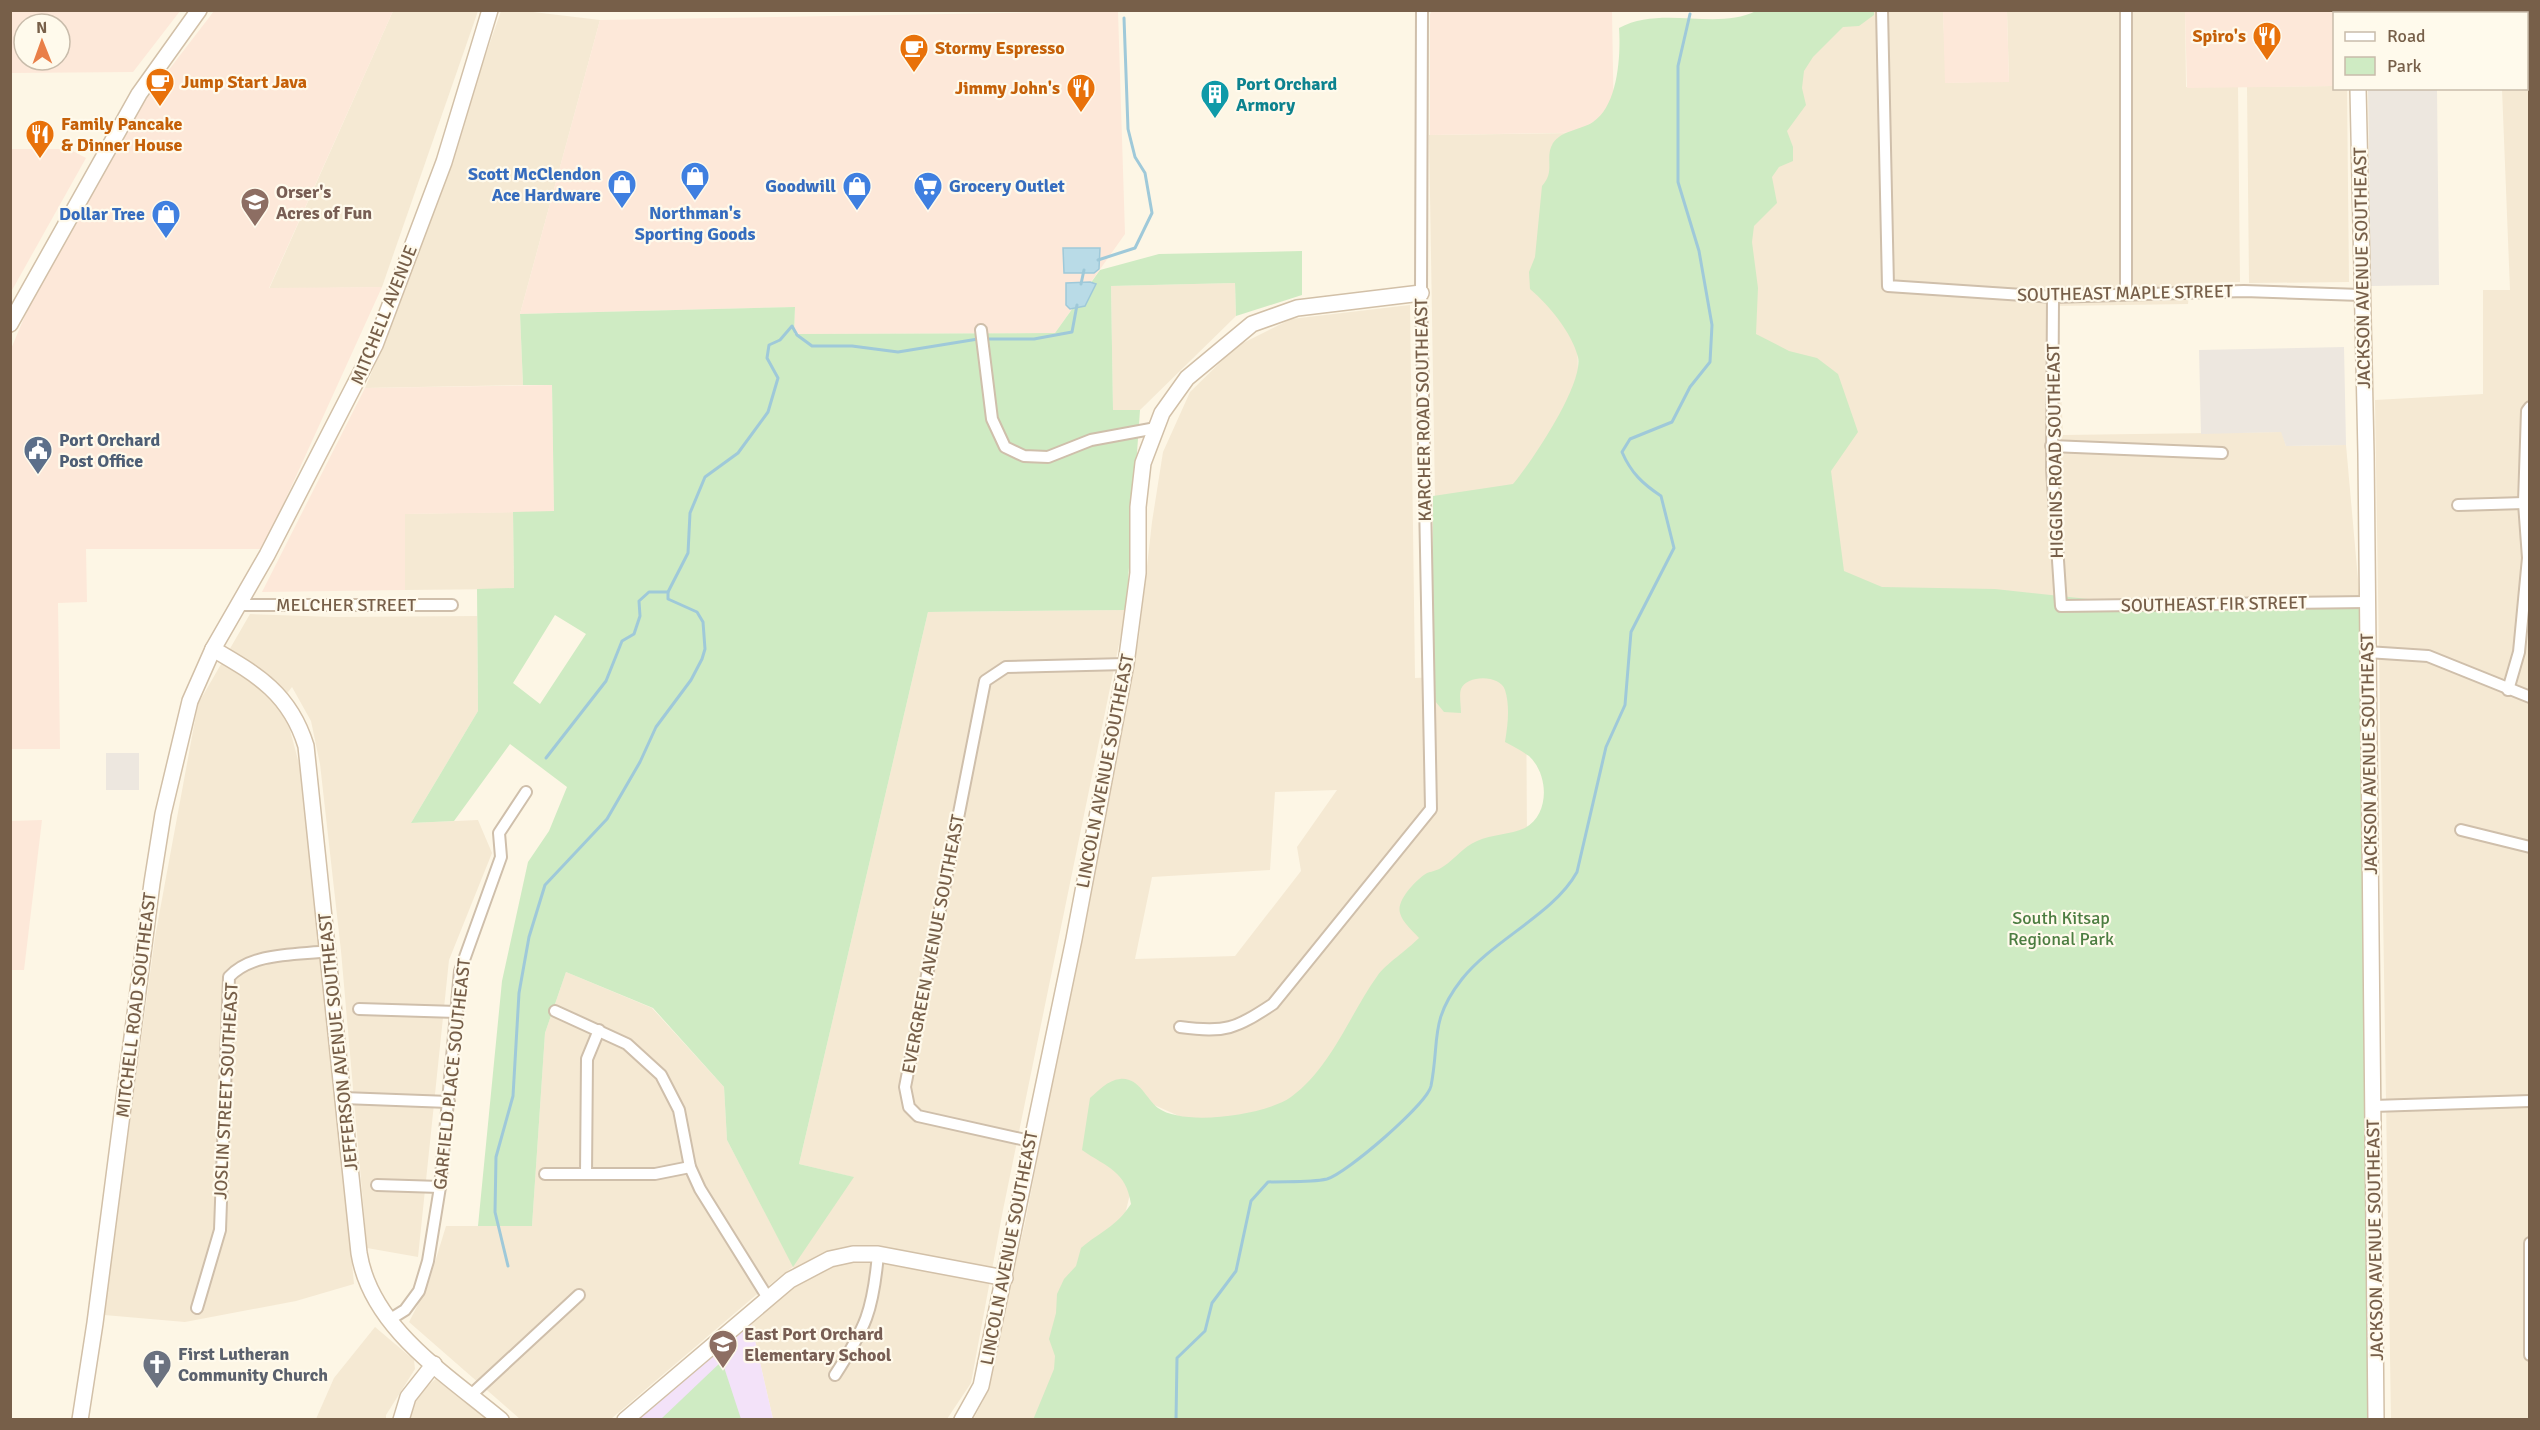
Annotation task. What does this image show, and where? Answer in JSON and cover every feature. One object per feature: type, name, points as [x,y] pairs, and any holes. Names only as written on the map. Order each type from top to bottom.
[{"type":"street","points":[[10,324],[139,94],[199,10]]},
{"type":"street","name":"MITCHELL AVENUE","points":[[240,604],[375,345],[444,162],[490,10]]},
{"type":"street","name":"KARCHER ROAD SOUTHEAST","points":[[1180,1027],[1210,1031],[1238,1027],[1273,1004],[1431,809],[1421,293],[1422,10]]},
{"type":"street","name":"SOUTHEAST MAPLE STREET","points":[[1882,10],[1888,286],[2053,297],[2244,291],[2361,295]]},
{"type":"street","points":[[2126,10],[2126,293]]},
{"type":"street","name":"JACKSON AVENUE SOUTHEAST","points":[[2358,90],[2366,454],[2376,1419]]},
{"type":"street","name":"LINCOLN AVENUE SOUTHEAST","points":[[962,1419],[981,1386],[1005,1278],[1030,1141],[1074,939],[1126,664],[1138,573],[1138,507],[1143,463],[1162,413],[1187,378],[1252,324],[1297,309],[1421,293]]},
{"type":"street","name":"HIGGINS ROAD SOUTHEAST","points":[[2053,297],[2052,446],[2061,606]]},
{"type":"street","points":[[981,330],[992,419],[1005,447],[1024,456],[1048,457],[1091,440],[1156,428]]},
{"type":"street","points":[[2508,690],[2519,652],[2528,558],[2523,455],[2529,406]]},
{"type":"street","points":[[2052,446],[2222,453]]},
{"type":"street","points":[[2458,505],[2524,503]]},
{"type":"street","name":"SOUTHEAST FIR STREET","points":[[2061,606],[2367,602]]},
{"type":"street","name":"MELCHER STREET","points":[[240,604],[452,604]]},
{"type":"street","name":"MITCHELL ROAD SOUTHEAST","points":[[80,1419],[163,814],[190,700],[213,649],[240,604]]},
{"type":"street","name":"JEFFERSON AVENUE SOUTHEAST","points":[[213,649],[243,666],[276,691],[299,724],[310,770],[360,1265],[372,1293],[389,1320],[405,1338],[501,1419]]},
{"type":"street","points":[[2367,652],[2428,656],[2529,697]]},
{"type":"street","name":"EVERGREEN AVENUE SOUTHEAST","points":[[1030,1141],[918,1116],[909,1107],[905,1087],[985,681],[1006,667],[1126,664]]},
{"type":"street","name":"GARFIELD PLACE SOUTHEAST","points":[[389,1320],[405,1310],[419,1291],[428,1261],[440,1186],[460,971],[464,954],[501,857],[499,833],[526,792]]},
{"type":"street","points":[[2461,830],[2529,847]]},
{"type":"street","name":"JOSLIN STREET SOUTHEAST","points":[[197,1308],[220,1230],[229,977],[240,966],[252,961],[329,951]]},
{"type":"street","points":[[359,1009],[457,1012]]},
{"type":"street","points":[[555,1011],[627,1044],[661,1075],[679,1110],[690,1167],[700,1189],[742,1260],[768,1298]]},
{"type":"street","points":[[586,1174],[587,1059],[599,1030]]},
{"type":"street","points":[[343,1098],[449,1102]]},
{"type":"street","points":[[2373,1106],[2529,1101]]},
{"type":"street","points":[[545,1174],[655,1174],[690,1167]]},
{"type":"street","points":[[377,1185],[440,1186]]},
{"type":"street","points":[[2529,1243],[2529,1355]]},
{"type":"street","points":[[625,1419],[768,1298],[804,1272],[830,1259],[853,1254],[878,1254],[1005,1278]]},
{"type":"street","points":[[835,1375],[868,1320],[873,1304],[878,1254]]},
{"type":"street","points":[[471,1395],[579,1295]]},
{"type":"street","points":[[400,1419],[408,1397],[434,1364]]},
{"type":"shaded area","points":[[2368,10],[2436,10],[2436,12],[2368,12]]},
{"type":"shaded area","points":[[10,11],[180,11],[133,72],[11,73]]},
{"type":"shaded area","points":[[214,11],[393,11],[269,288],[382,287],[263,549],[86,549],[87,602],[58,603],[60,749],[11,749],[11,349],[34,294],[138,110]]},
{"type":"shaded area","points":[[393,11],[478,11],[382,287],[269,289]]},
{"type":"shaded area","points":[[501,11],[525,11],[600,20],[520,314],[523,385],[365,388],[392,324]]},
{"type":"shaded area","points":[[1118,11],[1125,234],[1055,333],[794,334],[795,307],[520,314],[600,20]]},
{"type":"shaded area","points":[[1432,11],[1612,11],[1614,132],[1430,135],[1430,14]]},
{"type":"shaded area","points":[[1798,11],[1943,11],[1946,83],[2009,81],[2007,11],[2185,11],[2186,87],[2238,87],[2240,282],[2190,283],[2188,304],[2057,306],[2063,435],[2282,432],[2286,446],[2346,445],[2361,613],[1746,604],[1741,221]]},
{"type":"shaded area","points":[[1943,11],[2007,11],[2009,82],[1945,83]]},
{"type":"shaded area","points":[[2185,11],[2347,11],[2333,12],[2333,86],[2187,88]]},
{"type":"shaded area","points":[[2529,11],[2529,71],[2528,12],[2436,12]]},
{"type":"shaded area","points":[[2529,71],[2529,1419],[2391,1419],[2375,400],[2483,394],[2483,290],[2510,290],[2502,90],[2528,90]]},
{"type":"shaded area","points":[[2333,86],[2333,90],[2347,90],[2349,282],[2249,283],[2247,87]]},
{"type":"shaded area","points":[[2368,90],[2437,90],[2439,285],[2371,286]]},
{"type":"shaded area","points":[[1574,133],[1580,495],[1435,498],[1429,135]]},
{"type":"shaded area","points":[[11,149],[69,149],[86,158],[11,292]]},
{"type":"shaded area","points":[[1235,283],[1236,316],[1140,410],[1113,410],[1111,286]]},
{"type":"shaded area","points":[[1410,305],[1415,678],[1526,673],[1527,839],[1305,1103],[1199,1125],[1152,1104],[1075,1419],[973,1420],[983,1401],[1025,1223],[1139,637],[1152,522],[1163,452],[1190,392],[1237,346],[1291,319]],"holes":[[[1337,790],[1297,847],[1301,871],[1235,956],[1135,959],[1152,877],[1270,870],[1275,792]]]},
{"type":"shaded area","points":[[2344,347],[2346,445],[2286,446],[2281,432],[2201,434],[2199,350]]},
{"type":"shaded area","points":[[552,385],[554,512],[405,514],[405,590],[262,592],[365,388]]},
{"type":"shaded area","points":[[513,512],[514,589],[405,590],[404,514]]},
{"type":"shaded area","points":[[1126,610],[1003,1210],[971,1383],[947,1419],[773,1419],[750,1319],[802,1279],[793,1267],[756,1295],[611,1419],[520,1419],[409,1322],[428,1285],[446,1226],[532,1226],[545,1033],[566,972],[652,1008],[724,1087],[727,1140],[793,1266],[853,1177],[799,1164],[928,612]]},
{"type":"shaded area","points":[[250,614],[334,617],[477,616],[478,711],[411,823],[478,820],[492,853],[449,960],[418,1257],[367,1248],[341,951],[320,764],[311,721],[292,687],[278,705],[290,730],[306,790],[354,1284],[296,1301],[185,1322],[104,1315],[155,937],[198,704]]},
{"type":"shaded area","points":[[106,753],[139,753],[139,790],[106,790]]},
{"type":"shaded area","points":[[42,820],[24,970],[12,970],[11,985],[11,821]]},
{"type":"shaded area","name":"East Port Orchard Elementary School","points":[[749,1314],[773,1419],[625,1419]]},
{"type":"shaded area","points":[[375,1327],[414,1360],[415,1369],[386,1415],[386,1419],[316,1419],[334,1378]]},
{"type":"shaded area","points":[[439,1376],[487,1419],[407,1420],[408,1411],[418,1394]]},
{"type":"green space","name":"South Kitsap Regional Park","points":[[1756,11],[1874,11],[1874,15],[1859,26],[1843,27],[1813,57],[1804,71],[1802,88],[1806,105],[1787,131],[1793,147],[1793,161],[1779,167],[1772,177],[1777,203],[1754,226],[1752,242],[1758,288],[1756,334],[1789,351],[1817,358],[1838,374],[1858,432],[1831,471],[1844,571],[1882,587],[1995,589],[2088,599],[2194,604],[2367,602],[2376,1419],[1033,1420],[1054,1369],[1055,1356],[1049,1339],[1056,1313],[1057,1294],[1064,1279],[1076,1266],[1081,1248],[1114,1224],[1131,1204],[1129,1193],[1120,1177],[1108,1166],[1082,1150],[1090,1098],[1111,1081],[1127,1079],[1137,1085],[1158,1108],[1170,1114],[1205,1118],[1263,1109],[1291,1097],[1318,1071],[1329,1056],[1378,975],[1419,938],[1405,923],[1400,913],[1401,902],[1413,885],[1427,873],[1448,863],[1472,843],[1525,828],[1539,814],[1544,794],[1543,783],[1536,764],[1529,756],[1505,742],[1508,709],[1507,696],[1502,685],[1497,681],[1484,678],[1464,684],[1460,691],[1461,713],[1444,712],[1435,701],[1432,688],[1433,496],[1513,484],[1543,442],[1573,385],[1578,369],[1575,348],[1559,320],[1530,289],[1529,272],[1535,257],[1542,186],[1548,175],[1549,154],[1553,143],[1561,135],[1593,122],[1608,104],[1616,79],[1619,28],[1636,21],[1653,18],[1724,19],[1740,17]]},
{"type":"green space","points":[[1302,251],[1302,295],[1236,316],[1235,283],[1111,286],[1113,410],[1140,410],[1126,610],[928,612],[799,1164],[854,1177],[793,1267],[727,1140],[724,1087],[653,1008],[566,972],[545,1033],[532,1226],[478,1226],[502,981],[528,862],[549,831],[567,787],[510,744],[454,821],[411,823],[478,711],[477,589],[514,588],[513,512],[554,511],[552,385],[523,385],[520,314],[795,307],[794,334],[1055,333],[1100,270],[1159,254]],"holes":[[[555,615],[586,634],[540,704],[513,683]]]},
{"type":"green space","points":[[722,1361],[741,1419],[661,1419]]},
{"type":"water","points":[[1063,248],[1100,248],[1099,269],[1094,273],[1064,273]]},
{"type":"water","points":[[1066,283],[1096,284],[1085,306],[1070,309],[1066,305]]},
{"type":"waterway","points":[[1176,1420],[1177,1358],[1205,1331],[1212,1303],[1236,1271],[1251,1201],[1268,1182],[1320,1180],[1337,1174],[1368,1152],[1402,1122],[1431,1086],[1440,1019],[1444,1007],[1462,979],[1490,951],[1554,901],[1577,872],[1606,747],[1625,705],[1631,632],[1674,548],[1661,496],[1638,477],[1622,452],[1630,439],[1672,422],[1690,387],[1710,362],[1712,325],[1699,251],[1678,182],[1678,66],[1690,14]]},
{"type":"waterway","points":[[1098,260],[1135,248],[1152,213],[1145,173],[1135,157],[1128,129],[1124,18]]},
{"type":"waterway","points":[[1081,284],[1084,270]]},
{"type":"waterway","points":[[985,339],[1034,339],[1072,332],[1077,305]]},
{"type":"waterway","points":[[508,1266],[495,1212],[496,1157],[513,1096],[519,993],[529,937],[545,885],[607,819],[640,762],[656,727],[691,680],[702,659],[705,649],[703,622],[697,612],[668,599],[668,592],[688,553],[690,513],[705,477],[738,453],[768,412],[778,378],[767,358],[769,345],[780,340],[792,326],[797,335],[812,346],[852,346],[898,352],[978,339]]},
{"type":"waterway","points":[[546,758],[606,681],[622,641],[634,634],[640,616],[639,601],[649,592],[668,592]]},
{"type":"place","name":"Spiro's","points":[[2267,62]]},
{"type":"place","name":"Stormy Espresso","points":[[914,74]]},
{"type":"place","name":"Jump Start Java","points":[[160,108]]},
{"type":"place","name":"Jimmy John's","points":[[1081,114]]},
{"type":"place","name":"Port Orchard Armory","points":[[1215,120]]},
{"type":"place","name":"Family Pancake & Dinner House","points":[[40,160]]},
{"type":"place","name":"Northman's Sporting Goods","points":[[695,202]]},
{"type":"place","name":"Scott McClendon Ace Hardware","points":[[622,210]]},
{"type":"place","name":"Goodwill","points":[[857,212]]},
{"type":"place","name":"Grocery Outlet","points":[[928,212]]},
{"type":"place","name":"Orser's Acres of Fun","points":[[255,228]]},
{"type":"place","name":"Dollar Tree","points":[[166,240]]},
{"type":"place","name":"Port Orchard Post Office","points":[[38,476]]},
{"type":"place","name":"East Port Orchard Elementary School","points":[[723,1370]]},
{"type":"place","name":"First Lutheran Community Church","points":[[157,1390]]}]
